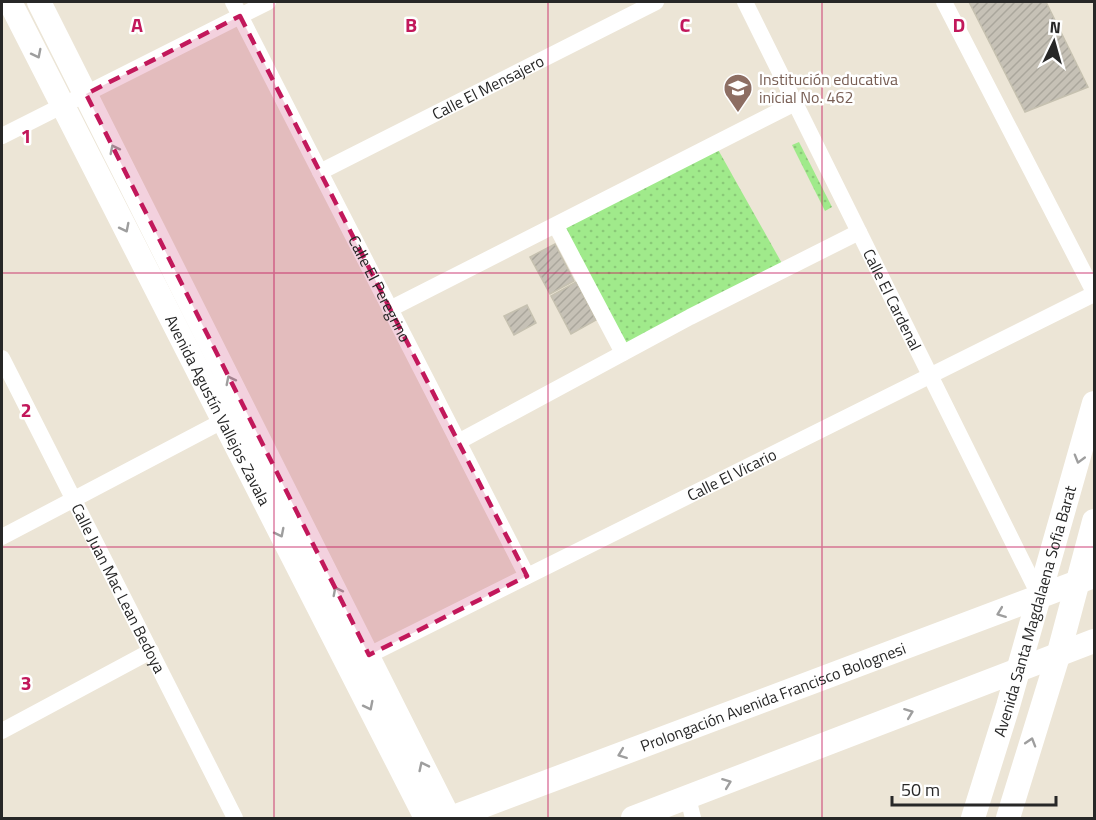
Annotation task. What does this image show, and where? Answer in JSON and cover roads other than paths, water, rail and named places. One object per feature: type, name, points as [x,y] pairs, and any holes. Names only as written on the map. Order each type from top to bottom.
[{"type":"street","name":"Avenida Agustín Vallejos Zavala","points":[[10,2],[426,819]]},
{"type":"street","name":"Avenida Agustín Vallejos Zavala","points":[[39,2],[450,819]]},
{"type":"street","points":[[2,136],[86,94],[236,9],[268,2]]},
{"type":"street","name":"Calle El Mensajero","points":[[320,172],[656,2]]},
{"type":"street","name":"Calle El Cardenal","points":[[745,2],[1040,597]]},
{"type":"street","points":[[944,2],[1095,293]]},
{"type":"street","name":"Calle El Peregrino","points":[[236,9],[527,576]]},
{"type":"street","points":[[390,309],[795,103]]},
{"type":"street","points":[[556,226],[623,353]]},
{"type":"street","points":[[458,441],[690,316],[859,231]]},
{"type":"street","name":"Calle El Vicario","points":[[369,655],[1095,293]]},
{"type":"street","name":"Calle Juan Mac Lean Bedoya","points":[[2,358],[235,819]]},
{"type":"street","name":"Avenida Santa Magdalaena Sofia Barat","points":[[973,819],[1019,669],[1095,403]]},
{"type":"street","points":[[2,537],[245,409]]},
{"type":"street","name":"Avenida Santa Magdalaena Sofia Barat","points":[[1008,819],[1058,656],[1086,579],[1095,521]]},
{"type":"street","name":"Prolongación Avenida Francisco Bolognesi","points":[[450,819],[1086,579]]},
{"type":"street","points":[[633,819],[691,808],[1019,669],[1095,641]]},
{"type":"street","points":[[2,731],[151,651]]},
{"type":"place","name":"Institución educativa inicial No. 462","points":[[738,114]]}]
